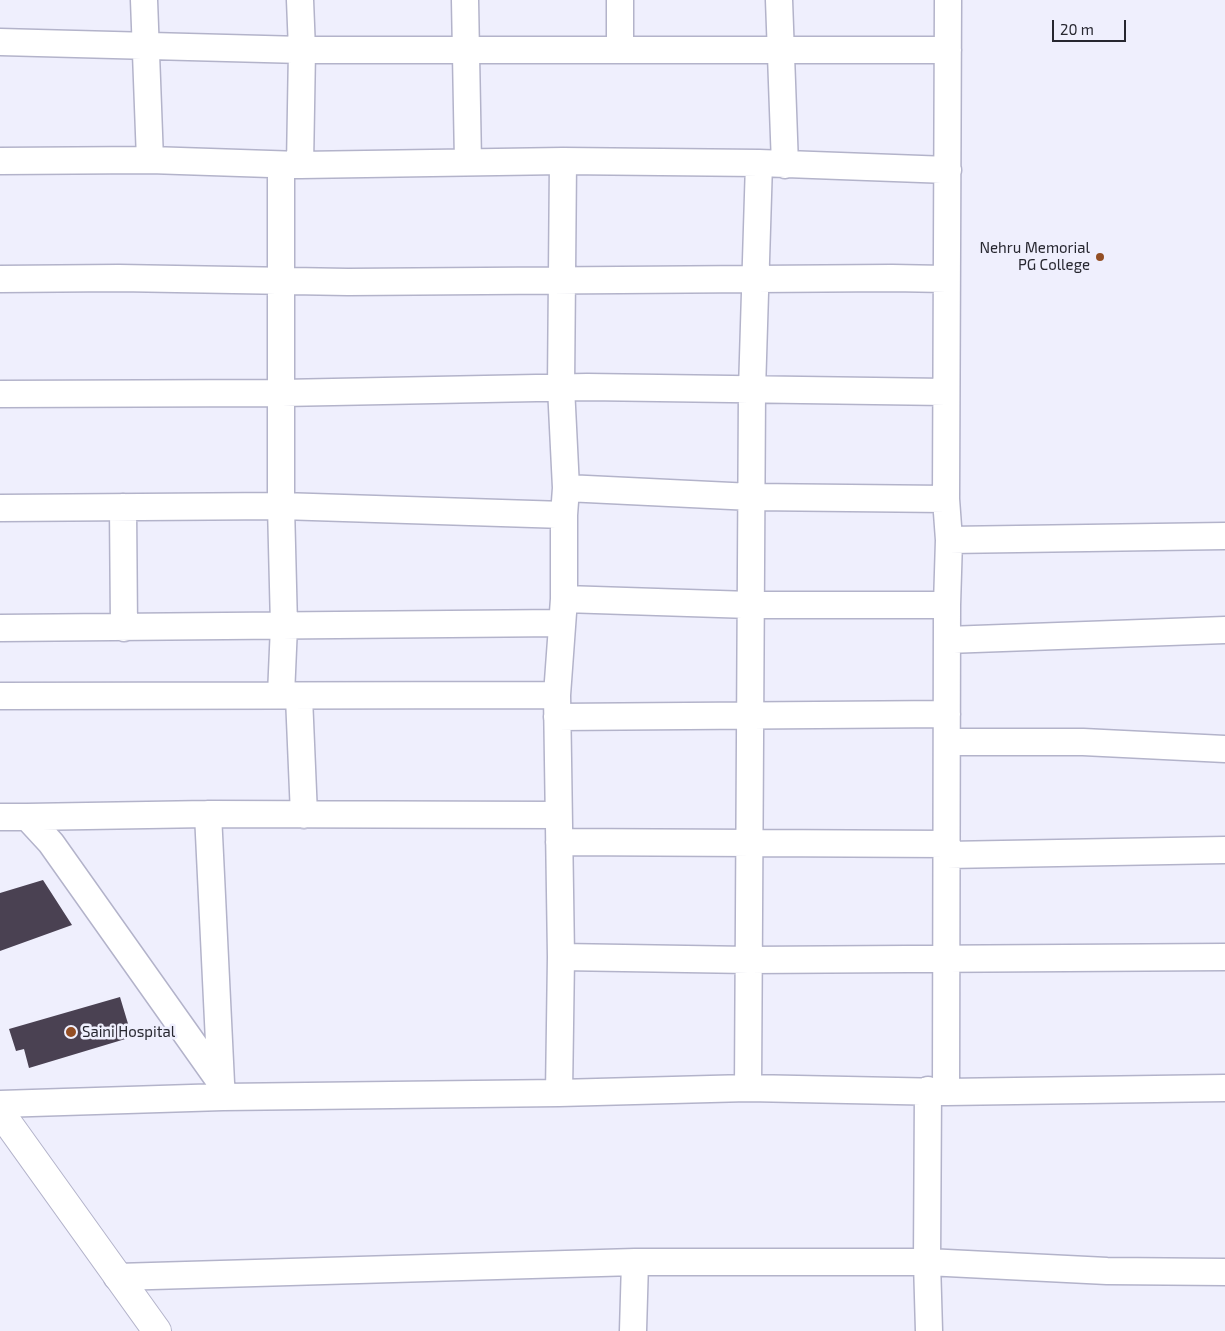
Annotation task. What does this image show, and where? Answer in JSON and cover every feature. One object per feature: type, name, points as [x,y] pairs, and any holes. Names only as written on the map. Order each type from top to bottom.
[{"type":"main road","points":[[0,1112],[157,1331]]},
{"type":"street","points":[[144,0],[150,160]]},
{"type":"street","points":[[300,0],[302,50],[282,281],[281,506],[284,626],[304,815]]},
{"type":"street","points":[[465,0],[468,162]]},
{"type":"street","points":[[620,0],[620,50]]},
{"type":"street","points":[[779,0],[785,165]]},
{"type":"street","points":[[929,1331],[927,1262],[946,958],[947,606],[949,540],[946,499],[948,0]]},
{"type":"street","points":[[0,42],[302,50],[948,50]]},
{"type":"street","points":[[0,161],[150,160],[291,165],[563,161],[759,163],[948,170]]},
{"type":"street","points":[[559,1093],[561,957],[557,706],[563,611],[566,488],[561,387],[563,161]]},
{"type":"street","points":[[748,1088],[752,390],[759,163]]},
{"type":"street","points":[[0,279],[561,281],[892,278],[946,280]]},
{"type":"street","points":[[0,394],[282,393],[561,387],[946,392]]},
{"type":"street","points":[[566,488],[752,497],[946,499]]},
{"type":"street","points":[[0,508],[281,506],[564,515]]},
{"type":"street","points":[[123,507],[124,628]]},
{"type":"street","points":[[949,540],[1225,536]]},
{"type":"street","points":[[0,628],[284,626],[563,611],[750,606],[947,606]]},
{"type":"street","points":[[947,640],[1225,630]]},
{"type":"street","points":[[0,696],[290,696],[557,706],[751,716],[947,714]]},
{"type":"street","points":[[947,742],[1083,742],[1225,749]]},
{"type":"street","points":[[0,817],[208,814],[558,815]]},
{"type":"street","points":[[208,814],[222,1090]]},
{"type":"street","points":[[27,817],[51,843],[222,1090]]},
{"type":"street","points":[[559,842],[749,843],[947,850],[1225,850]]},
{"type":"street","points":[[561,957],[749,960],[1225,957]]},
{"type":"street","points":[[0,1104],[222,1090],[559,1093],[748,1088],[937,1091],[1225,1088]]},
{"type":"street","points":[[633,1331],[635,1262]]},
{"type":"street","points":[[118,1277],[635,1262],[927,1262],[1108,1271],[1225,1272]]},
{"type":"building","points":[[43,880],[72,925],[0,951],[0,893]]},
{"type":"building","points":[[120,997],[132,1037],[29,1068],[24,1049],[16,1051],[9,1029]]},
{"type":"place","name":"Nehru Memorial PG College","points":[[1100,257]]},
{"type":"place","name":"Saini Hospital","points":[[71,1032]]}]
